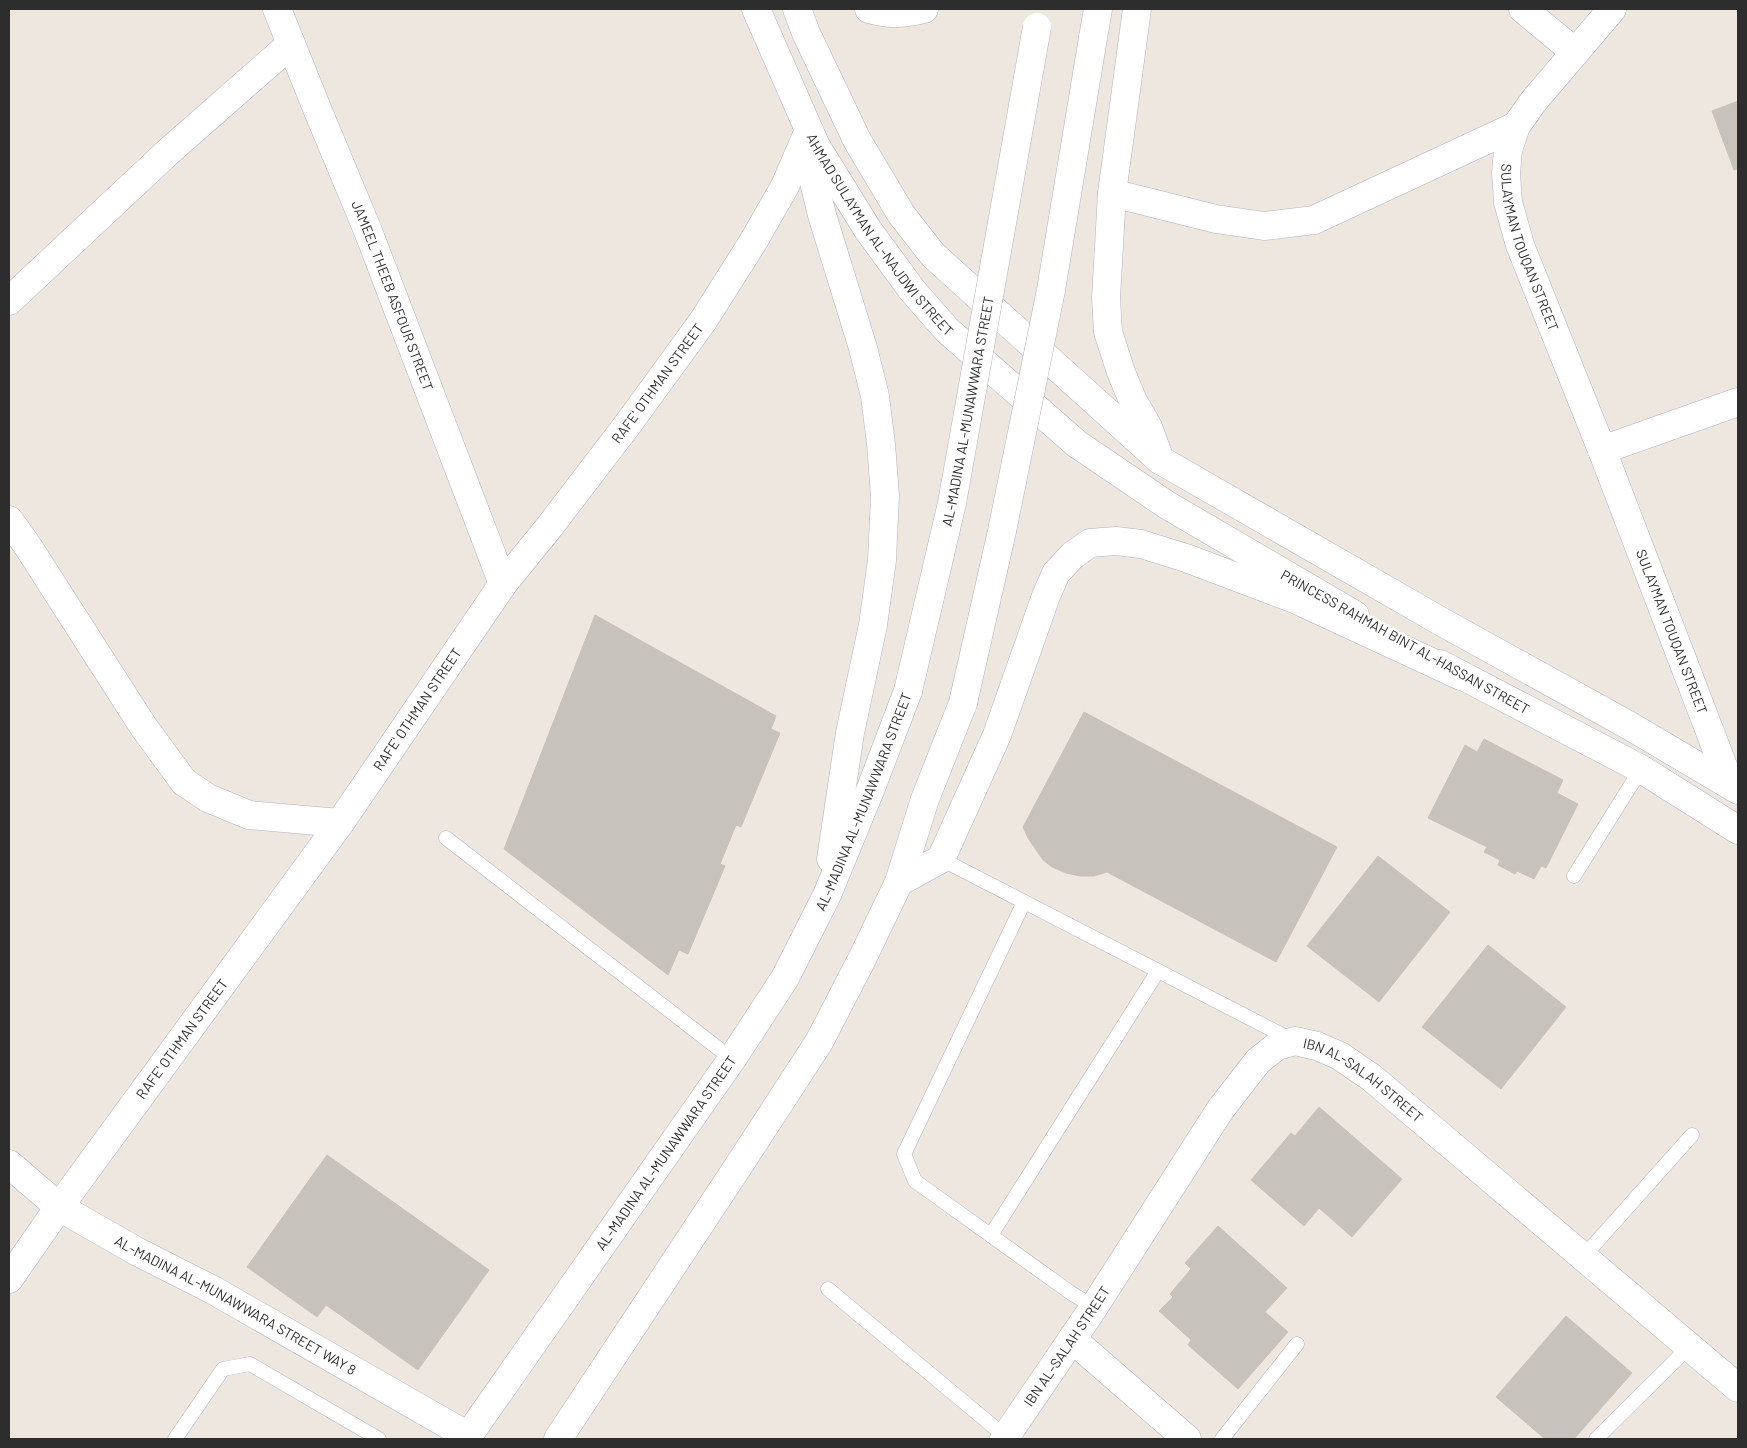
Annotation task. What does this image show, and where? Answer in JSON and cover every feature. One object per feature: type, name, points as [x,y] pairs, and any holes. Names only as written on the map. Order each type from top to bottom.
[{"type":"street","name":"JAMEEL THEEB ASFOUR STREET","points":[[277,9],[368,231],[503,584]]},
{"type":"street","name":"AHMAD SULAYMAN AL-NAJDWI STREET","points":[[756,9],[812,138],[868,230],[912,290],[947,330],[1077,444]]},
{"type":"street","name":"AHMAD SULAYMAN AL-NAJDWI STREET","points":[[797,9],[806,33],[857,140],[901,214],[933,255],[1160,460]]},
{"type":"street","points":[[869,9],[903,14],[924,9]]},
{"type":"street","points":[[558,1439],[818,1042],[862,959],[899,882],[925,799],[963,703],[1002,531],[1051,290],[1098,9]]},
{"type":"street","points":[[1137,9],[1112,193],[1106,298],[1108,332],[1121,372],[1133,401],[1148,427],[1160,460],[1734,787]]},
{"type":"street","points":[[1523,9],[1575,52]]},
{"type":"street","name":"SULAYMAN TOUQAN STREET","points":[[1612,9],[1533,102],[1516,126],[1508,150],[1506,173],[1508,202],[1520,245],[1734,787]]},
{"type":"street","name":"AL-MADINA AL-MUNAWWARA STREET","points":[[467,1438],[732,1059],[785,978],[827,895],[871,788],[908,691],[952,503],[1038,18]]},
{"type":"street","points":[[9,302],[168,152],[291,44]]},
{"type":"street","points":[[1112,193],[1216,219],[1264,226],[1314,220],[1516,126]]},
{"type":"street","points":[[812,138],[814,178],[820,206],[838,272],[863,348],[875,396],[885,496],[882,560],[874,616],[850,733],[827,895]]},
{"type":"street","name":"RAFE' OTHMAN STREET","points":[[9,1279],[59,1207],[340,823],[503,584],[628,424],[703,321],[753,242],[812,138]]},
{"type":"street","points":[[1602,450],[1738,402]]},
{"type":"street","name":"PRINCESS RAHMAH BINT AL-HASSAN STREET","points":[[1077,444],[1167,505],[1461,676],[1641,769],[1738,830]]},
{"type":"street","points":[[9,520],[143,726],[184,782],[208,798],[249,815],[340,823]]},
{"type":"street","points":[[899,882],[941,859],[997,735],[1056,572],[1072,555],[1090,543],[1116,541],[1141,544],[1186,558],[1297,600],[1461,676]]},
{"type":"street","name":"IBN AL-SALAH STREET","points":[[1005,1438],[1094,1307],[1220,1110],[1258,1061],[1277,1046],[1294,1041],[1317,1046],[1340,1056],[1372,1078],[1738,1388]]},
{"type":"street","name":"AL-MADINA AL-MUNAWWARA STREET WAY 8","points":[[9,1164],[59,1207],[136,1251],[213,1290],[467,1438]]},
{"type":"street","points":[[1072,1339],[1187,1439]]},
{"type":"lane","points":[[1574,876],[1641,769]]},
{"type":"lane","points":[[446,838],[732,1059]]},
{"type":"lane","points":[[941,859],[1294,1041]]},
{"type":"lane","points":[[1024,902],[904,1154],[915,1182],[1094,1307]]},
{"type":"lane","points":[[990,1235],[1158,971]]},
{"type":"lane","points":[[1584,1256],[1692,1135]]},
{"type":"lane","points":[[828,1289],[1005,1438]]},
{"type":"lane","points":[[1222,1439],[1298,1344]]},
{"type":"lane","points":[[1596,1439],[1690,1346]]},
{"type":"lane","points":[[175,1439],[223,1369],[250,1364],[379,1439]]},
{"type":"building","points":[[1738,101],[1738,169],[1734,170],[1712,111]]},
{"type":"building","points":[[595,615],[776,716],[771,729],[780,733],[741,827],[736,825],[720,864],[725,866],[688,954],[679,950],[668,975],[504,849]]},
{"type":"building","points":[[1084,712],[1337,847],[1276,962],[1107,872],[1094,876],[1080,876],[1052,867],[1043,860],[1023,827]]},
{"type":"building","points":[[1484,739],[1563,780],[1557,793],[1578,804],[1546,868],[1541,866],[1534,879],[1517,871],[1515,874],[1498,865],[1500,860],[1484,852],[1487,847],[1428,818],[1465,745],[1477,752]]},
{"type":"building","points":[[1378,856],[1450,912],[1379,1002],[1307,946]]},
{"type":"building","points":[[1488,945],[1566,1007],[1501,1089],[1422,1027]]},
{"type":"building","points":[[1319,1107],[1402,1179],[1352,1237],[1319,1208],[1304,1226],[1251,1180],[1291,1133],[1295,1136]]},
{"type":"building","points":[[327,1155],[489,1270],[418,1370],[326,1305],[317,1317],[247,1267]]},
{"type":"building","points":[[1218,1226],[1287,1288],[1265,1312],[1288,1332],[1238,1389],[1188,1345],[1191,1340],[1159,1311],[1173,1297],[1170,1294],[1191,1269],[1185,1263]]},
{"type":"building","points":[[1566,1316],[1632,1373],[1574,1439],[1545,1439],[1496,1397]]}]
